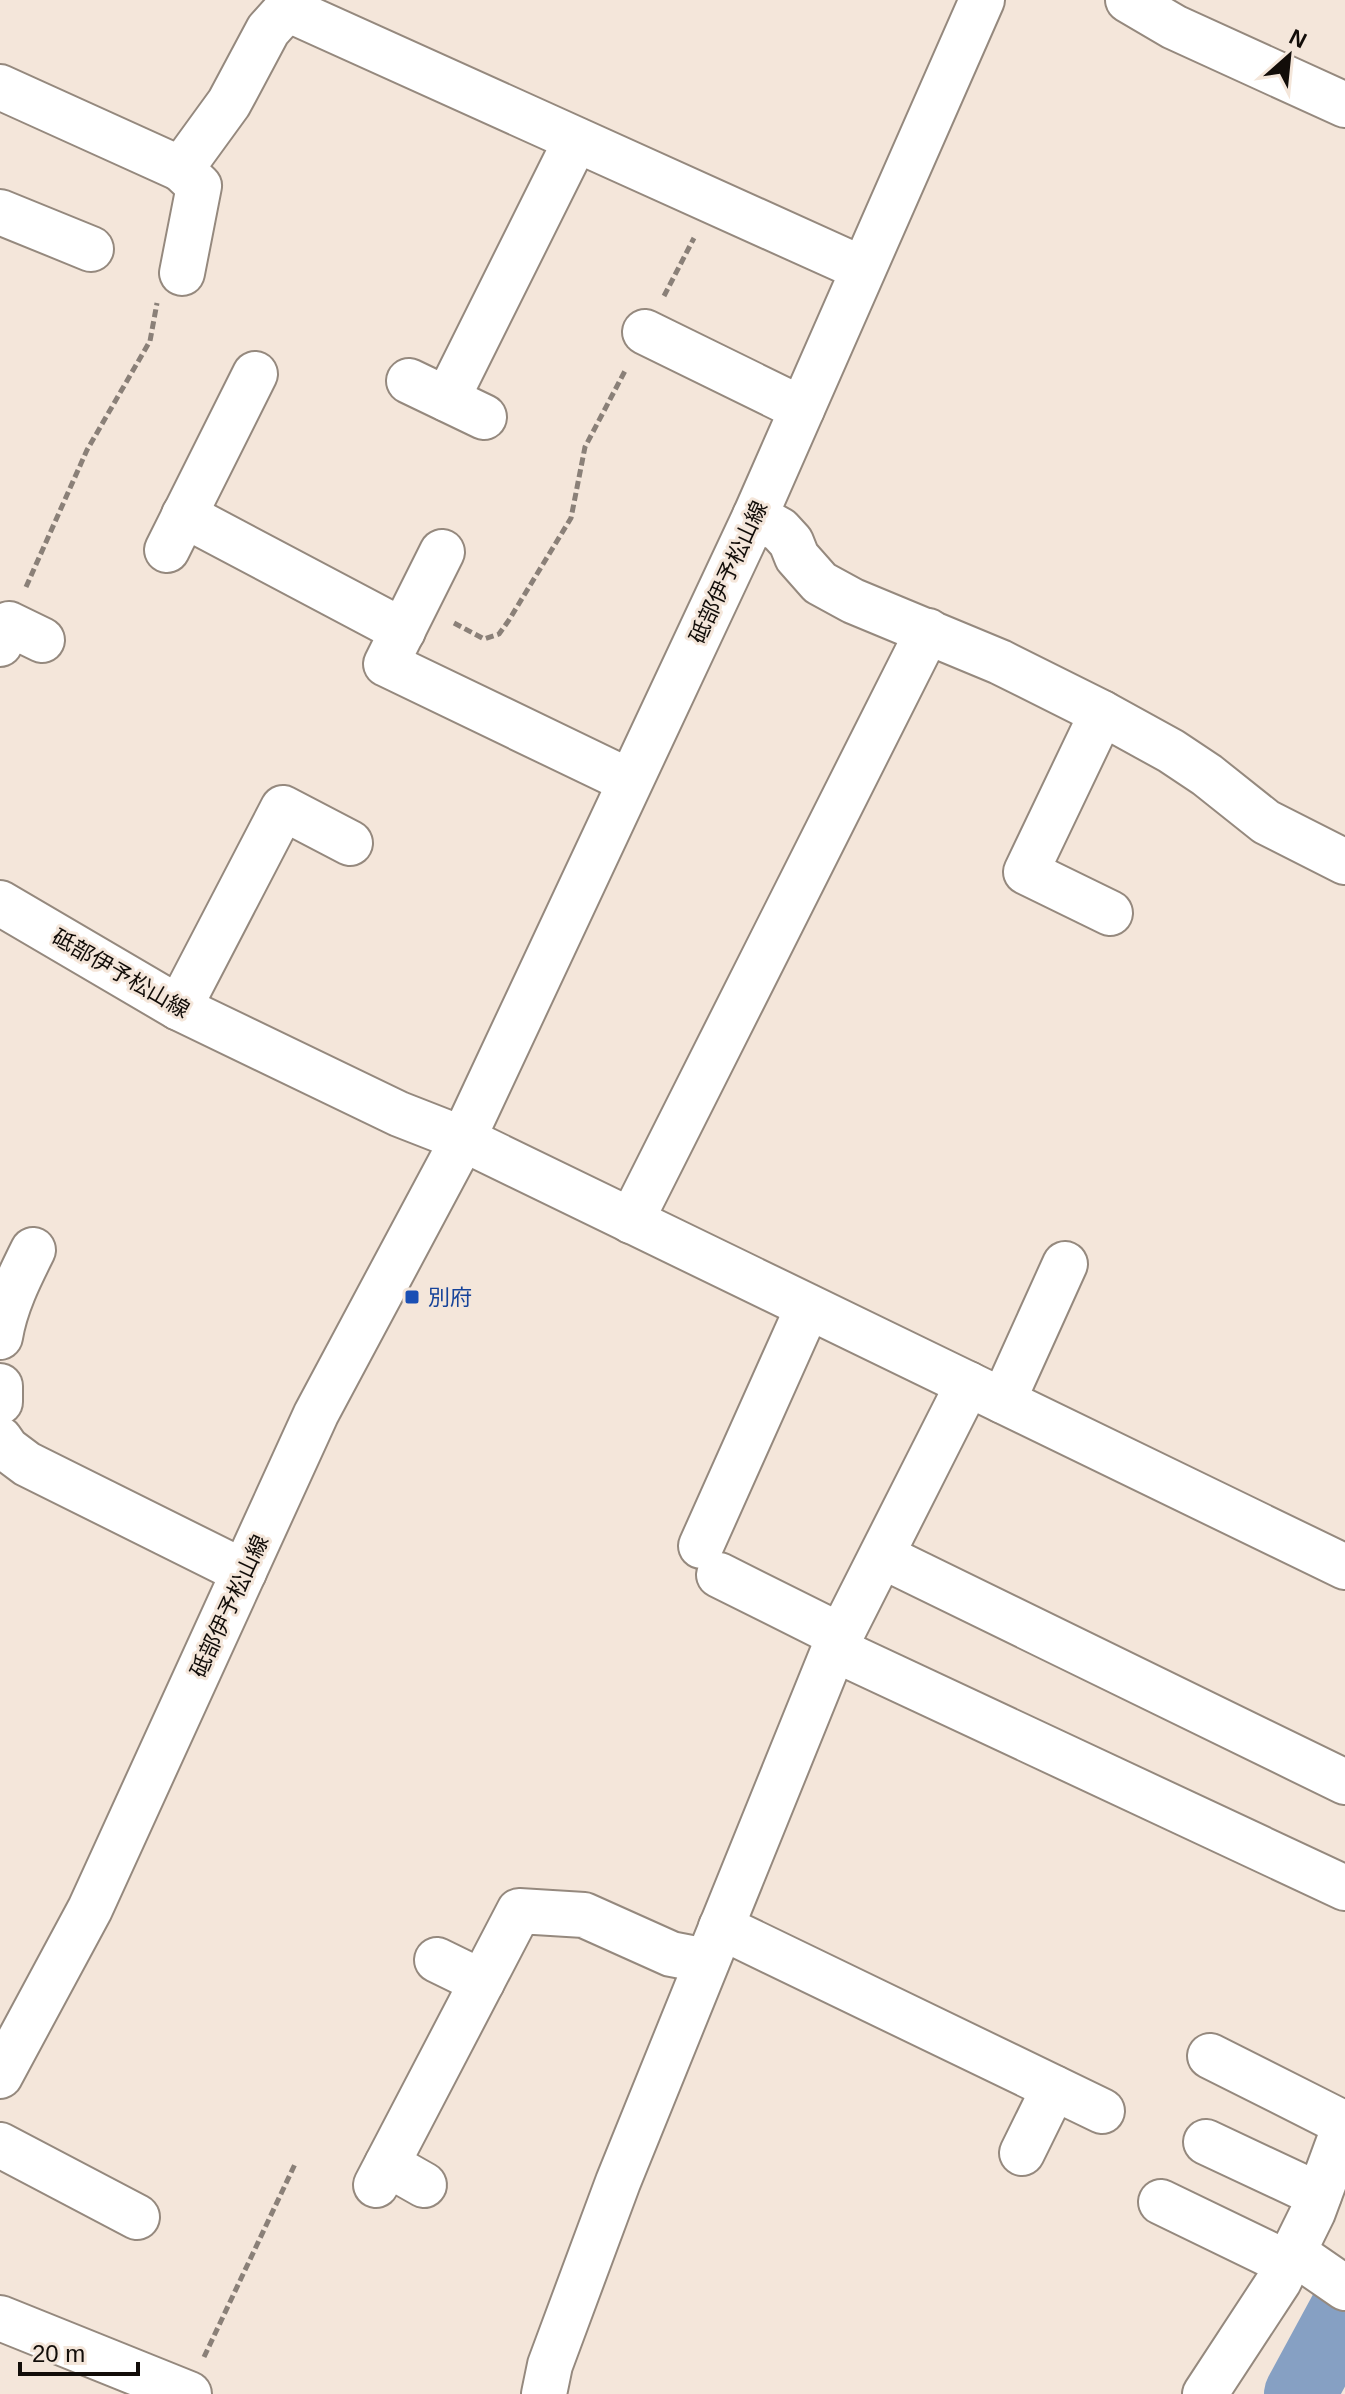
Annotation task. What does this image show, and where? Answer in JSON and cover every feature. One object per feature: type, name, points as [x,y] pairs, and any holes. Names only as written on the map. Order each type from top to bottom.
[{"type":"street","name":"砥部伊予松山線","points":[[0,2076],[90,1909],[316,1414],[463,1139],[755,516],[982,0]]},
{"type":"street","points":[[1128,0],[1217,48],[1344,103]]},
{"type":"street","points":[[181,169],[229,103],[268,30],[291,4],[576,140],[863,269]]},
{"type":"street","points":[[0,87],[181,169],[199,186],[170,283]]},
{"type":"street","points":[[447,399],[510,316],[576,140]]},
{"type":"street","points":[[0,212],[91,249]]},
{"type":"street","points":[[645,332],[802,409]]},
{"type":"street","points":[[255,374],[176,532],[410,617]]},
{"type":"street","points":[[755,516],[780,530],[791,542],[797,557],[820,583],[853,601],[1000,662],[1102,713],[1171,751],[1266,822],[1345,862]]},
{"type":"street","points":[[442,552],[386,664],[629,781]]},
{"type":"street","points":[[631,1221],[928,631]]},
{"type":"street","points":[[1102,713],[1026,872],[1110,913]]},
{"type":"street","points":[[179,1008],[283,808],[350,843]]},
{"type":"street","name":"砥部伊予松山線","points":[[0,903],[179,1008],[399,1114],[463,1139]]},
{"type":"street","points":[[463,1139],[1345,1567]]},
{"type":"street","points":[[544,2394],[550,2365],[618,2182],[838,1643],[882,1556],[1065,1264]]},
{"type":"street","points":[[0,1337],[17,1266]]},
{"type":"street","points":[[808,1307],[710,1560],[838,1643],[1345,1888]]},
{"type":"street","points":[[0,1386],[0,1402]]},
{"type":"street","points":[[0,1439],[7,1449],[27,1464],[244,1572]]},
{"type":"street","points":[[882,1556],[1345,1782]]},
{"type":"street","points":[[396,2178],[482,1982],[519,1911],[584,1915],[671,1954],[714,1944],[1102,2111]]},
{"type":"street","points":[[437,1960],[482,1982]]},
{"type":"street","points":[[1205,2394],[1284,2269],[1319,2195],[1345,2124],[1210,2056]]},
{"type":"street","points":[[1022,2153],[1054,2088]]},
{"type":"street","points":[[1206,2142],[1319,2195]]},
{"type":"street","points":[[0,2145],[137,2217]]},
{"type":"street","points":[[1161,2202],[1284,2269]]},
{"type":"street","points":[[1188,2248],[1341,2285]]},
{"type":"street","points":[[0,2318],[188,2393]]},
{"type":"path","points":[[410,617],[484,639],[499,634],[571,518],[585,447],[712,201]]},
{"type":"path","points":[[17,636],[87,450],[150,341],[170,283]]},
{"type":"path","points":[[188,2393],[296,2162]]},
{"type":"waterway","points":[[1300,2394],[1345,2311]]},
{"type":"place","name":"別府","points":[[412,1297]]}]
